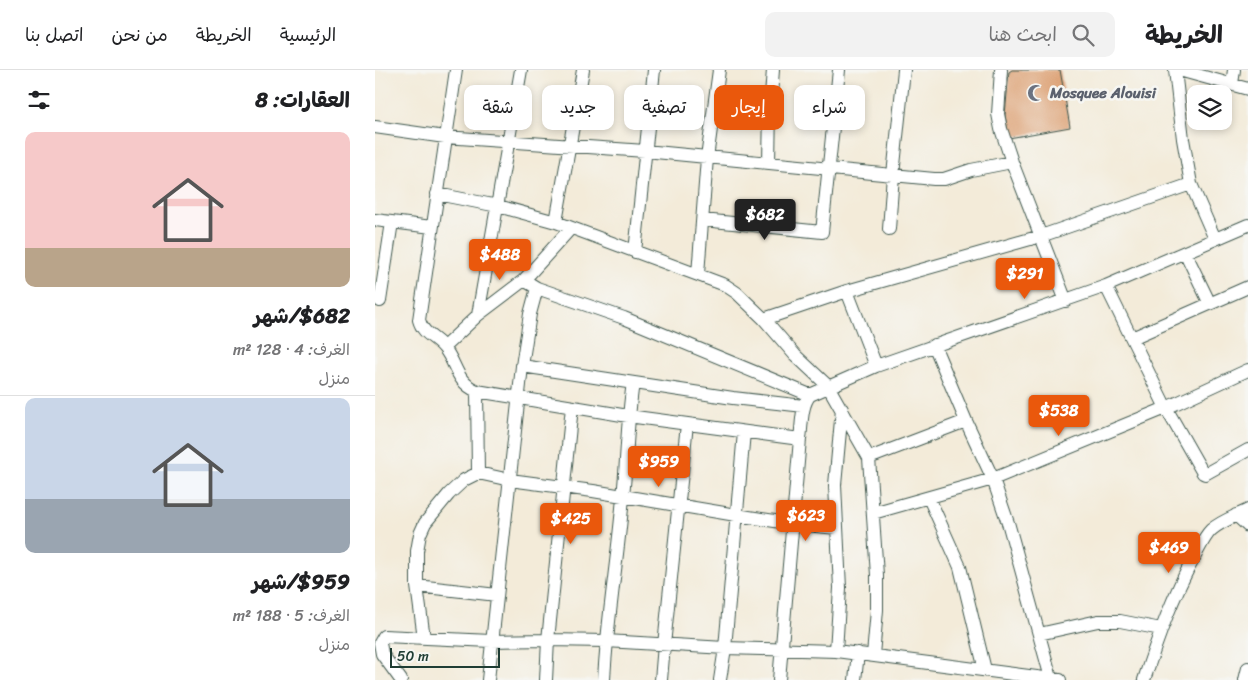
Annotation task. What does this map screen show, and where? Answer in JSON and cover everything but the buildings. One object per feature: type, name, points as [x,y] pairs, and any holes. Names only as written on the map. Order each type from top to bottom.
[{"type":"street","points":[[455,70],[419,320],[421,327],[427,334],[444,348],[466,386],[477,391],[627,416],[800,439]]},
{"type":"street","points":[[479,315],[521,70]]},
{"type":"street","points":[[555,222],[583,70]]},
{"type":"street","points":[[635,252],[654,70]]},
{"type":"street","points":[[698,274],[707,158],[719,70]]},
{"type":"street","points":[[769,163],[773,70]]},
{"type":"street","points":[[703,220],[821,233],[823,230],[830,170],[839,70]]},
{"type":"street","points":[[889,229],[904,70]]},
{"type":"street","points":[[1001,70],[998,114],[1001,129],[1066,301]]},
{"type":"street","points":[[1175,70],[1183,139],[1191,184],[1215,239]]},
{"type":"street","points":[[1179,70],[1248,89]]},
{"type":"street","points":[[1232,84],[1233,70]]},
{"type":"street","points":[[375,127],[445,137],[645,151],[934,179],[1012,162]]},
{"type":"street","points":[[765,319],[847,291],[1041,236],[1191,184]]},
{"type":"street","points":[[437,194],[499,206],[555,222],[698,274],[725,285],[737,293],[765,319],[795,354],[828,386],[869,458],[877,610],[873,655]]},
{"type":"street","points":[[375,220],[432,227]]},
{"type":"street","points":[[380,301],[392,222]]},
{"type":"street","points":[[522,366],[733,398],[807,400],[828,386],[876,366],[1106,286],[1248,225]]},
{"type":"street","points":[[444,348],[479,315],[524,280],[571,228]]},
{"type":"street","points":[[1185,252],[1209,304]]},
{"type":"street","points":[[524,280],[537,288],[624,318],[807,400]]},
{"type":"street","points":[[1106,286],[1166,408],[1203,473],[1205,474],[1248,450]]},
{"type":"street","points":[[1132,338],[1248,286]]},
{"type":"street","points":[[488,680],[522,366],[530,314],[537,288]]},
{"type":"street","points":[[847,291],[876,366]]},
{"type":"street","points":[[401,680],[382,654],[380,643],[384,636],[491,641],[606,641],[725,648],[836,651],[1055,679],[1039,634],[1009,526],[993,479],[966,421],[935,345]]},
{"type":"street","points":[[873,513],[993,479],[1166,408],[1248,370]]},
{"type":"street","points":[[604,680],[606,641],[623,497],[627,416],[633,383]]},
{"type":"street","points":[[477,391],[478,473]]},
{"type":"street","points":[[779,680],[800,439],[807,400]]},
{"type":"street","points":[[546,680],[548,640],[572,407]]},
{"type":"street","points":[[836,651],[840,588],[835,485],[842,409]]},
{"type":"street","points":[[869,458],[966,421]]},
{"type":"street","points":[[661,680],[663,645],[687,424]]},
{"type":"street","points":[[720,680],[725,648],[744,432]]},
{"type":"street","points":[[424,638],[417,586],[418,542],[425,523],[458,485],[470,476],[478,473],[509,480],[563,486],[794,524],[837,528]]},
{"type":"street","points":[[929,498],[960,567],[985,670]]},
{"type":"street","points":[[1144,680],[1161,629],[1182,579],[1203,540],[1219,524],[1242,513],[1248,526]]},
{"type":"street","points":[[417,586],[497,596]]},
{"type":"street","points":[[1039,634],[1108,620],[1161,629]]},
{"type":"street","points":[[855,680],[858,653]]},
{"type":"street","points":[[1245,680],[1248,668]]},
{"type":"place","name":"Mosquee Alouisi","points":[[1036,93]]}]
